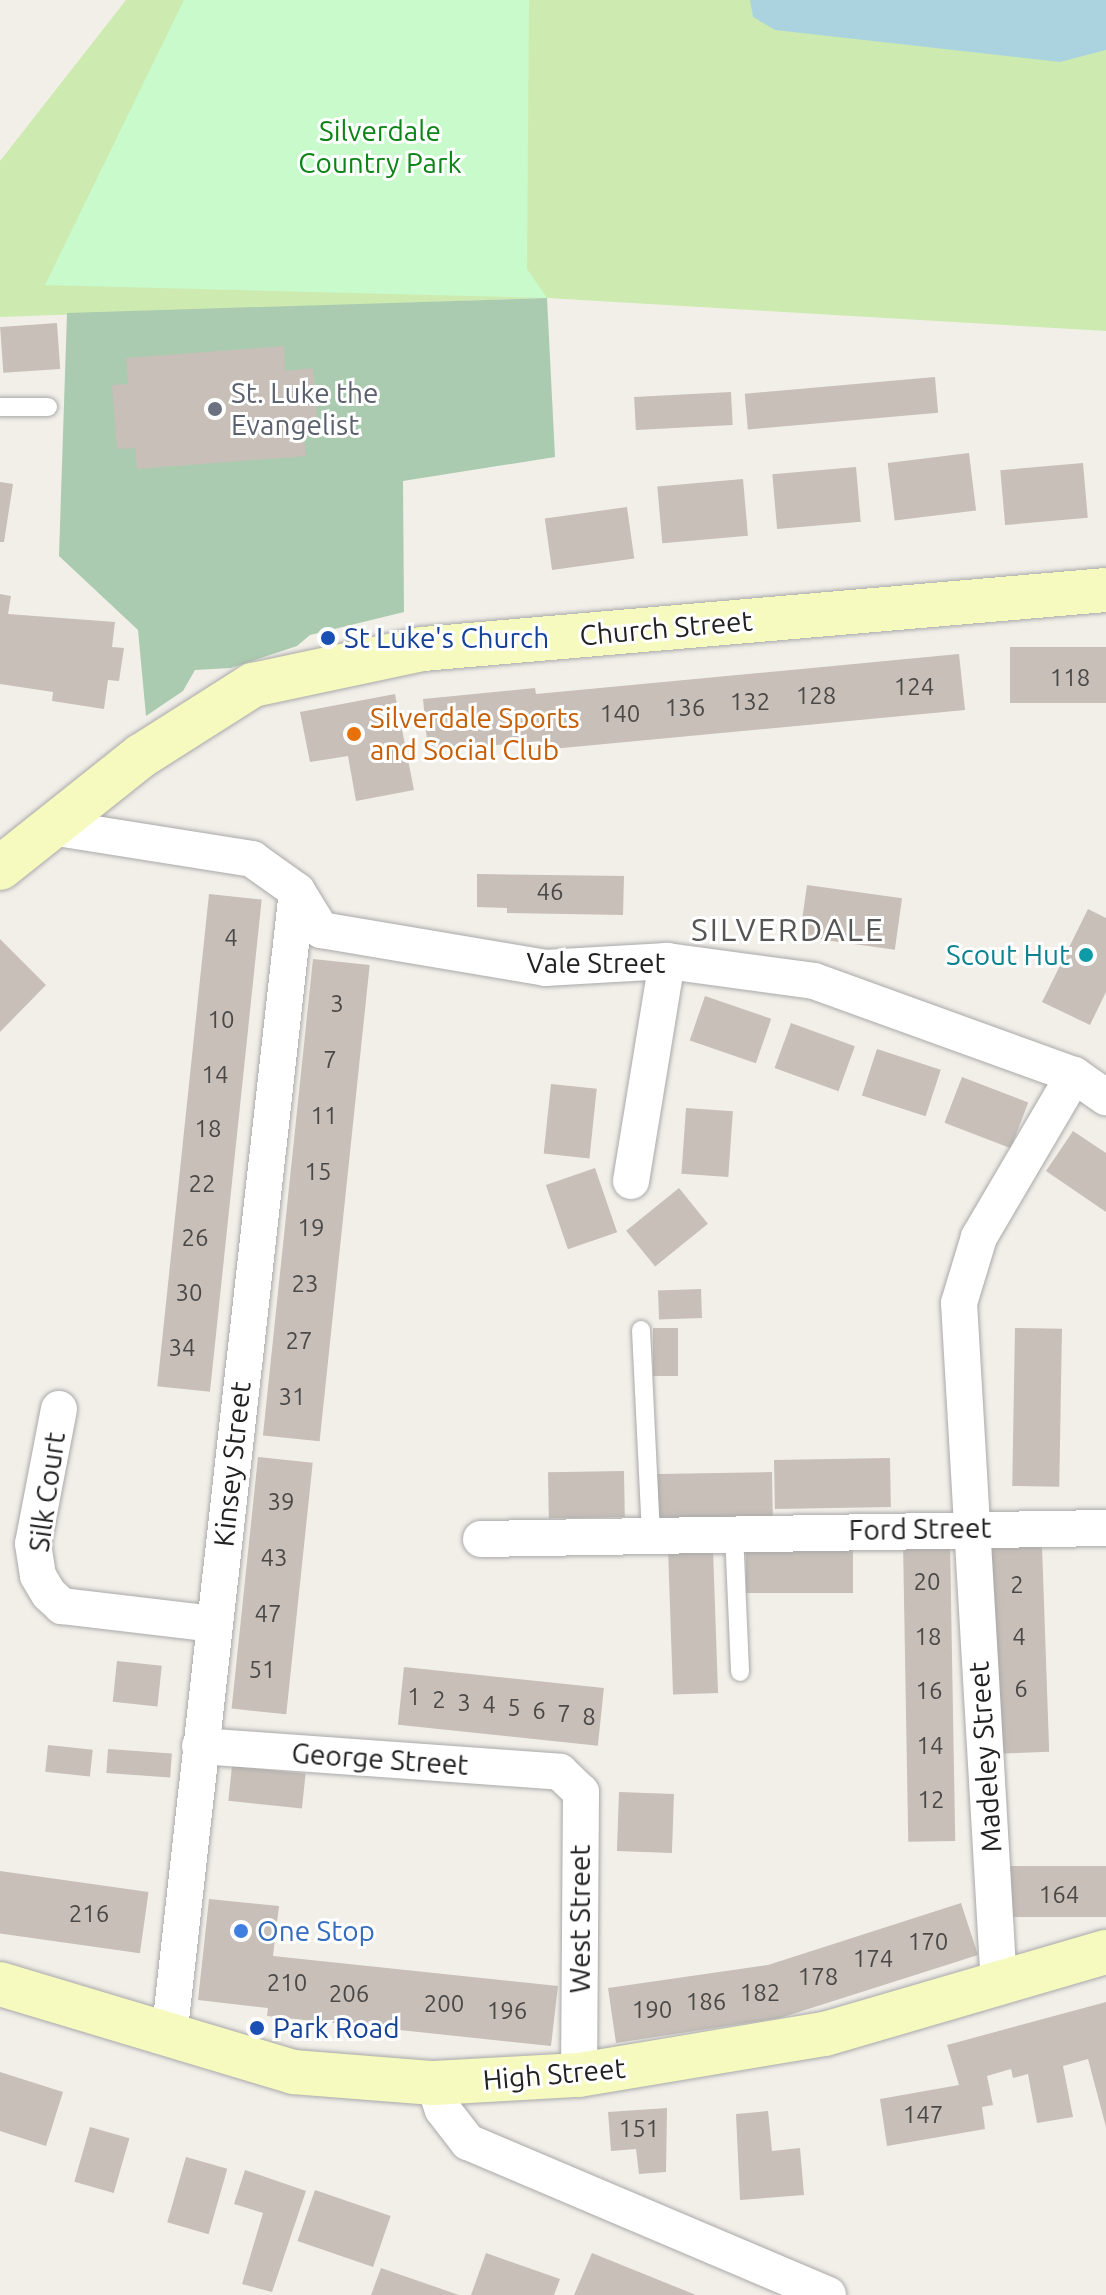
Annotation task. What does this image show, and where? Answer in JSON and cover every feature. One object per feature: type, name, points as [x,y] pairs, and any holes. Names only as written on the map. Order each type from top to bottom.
[{"type":"main road","name":"Church Street","points":[[0,868],[141,756],[253,685],[423,649],[1106,590]]},
{"type":"main road","name":"High Street","points":[[0,1984],[293,2072],[434,2083],[579,2075],[825,2034],[999,1986],[1106,1952]]},
{"type":"street","name":"Vale Street","points":[[51,827],[252,859],[297,891],[321,930],[545,968],[667,961],[814,981],[1074,1075],[1106,1097]]},
{"type":"street","name":"Kinsey Street","points":[[169,2037],[297,891]]},
{"type":"street","points":[[631,1181],[667,961]]},
{"type":"street","name":"Madeley Street","points":[[999,1986],[959,1303],[979,1237],[1074,1075]]},
{"type":"street","name":"Silk Court","points":[[59,1409],[33,1544],[38,1576],[49,1594],[62,1606],[214,1624]]},
{"type":"street","name":"Ford Street","points":[[481,1539],[1106,1528]]},
{"type":"street","name":"George Street","points":[[200,1746],[560,1772]]},
{"type":"street","name":"West Street","points":[[560,1772],[581,1792],[579,2075]]},
{"type":"street","points":[[434,2083],[443,2110],[468,2142],[828,2295]]},
{"type":"lane","points":[[0,407],[48,407]]},
{"type":"lane","points":[[641,1330],[651,1535]]},
{"type":"lane","points":[[734,1533],[740,1672]]},
{"type":"green space","points":[[126,0],[1106,0],[1106,331],[547,298],[0,317],[0,161]]},
{"type":"green space","name":"Silverdale Country Park","points":[[184,0],[529,0],[527,269],[547,298],[45,285]]},
{"type":"green space","points":[[547,298],[555,457],[403,481],[404,612],[310,635],[297,646],[231,668],[195,670],[183,691],[146,716],[138,630],[59,556],[67,313]]},
{"type":"water","points":[[750,0],[1106,0],[1106,50],[1060,62],[775,30],[753,17]]},
{"type":"building","points":[[57,323],[60,369],[3,373],[0,327]]},
{"type":"building","name":"St. Luke the Evangelist","points":[[284,346],[285,371],[313,368],[318,432],[304,433],[306,456],[137,469],[135,448],[117,449],[112,385],[128,384],[126,358]]},
{"type":"building","points":[[935,377],[938,413],[748,430],[745,394]]},
{"type":"building","points":[[731,392],[733,425],[636,430],[634,397]]},
{"type":"building","points":[[969,453],[976,511],[895,521],[888,463]]},
{"type":"building","points":[[1083,463],[1088,518],[1005,525],[1000,470]]},
{"type":"building","points":[[856,467],[861,522],[777,529],[772,474]]},
{"type":"building","points":[[743,479],[748,536],[662,543],[657,486]]},
{"type":"building","points":[[0,482],[13,484],[4,542],[0,542]]},
{"type":"building","points":[[627,507],[634,558],[552,570],[545,519]]},
{"type":"building","points":[[0,594],[11,596],[8,614],[115,622],[112,647],[124,648],[119,681],[108,680],[104,709],[52,701],[53,692],[0,684]]},
{"type":"building","points":[[1010,647],[1106,647],[1106,703],[1010,703]]},
{"type":"building","points":[[959,654],[965,710],[541,750],[540,741],[428,751],[423,699],[535,688],[536,694]]},
{"type":"building","name":"Silverdale Sports and Social Club","points":[[395,694],[414,790],[356,801],[348,756],[310,762],[300,712]]},
{"type":"building","points":[[477,874],[624,876],[623,915],[507,913],[507,908],[477,907]]},
{"type":"building","points":[[807,885],[902,898],[895,950],[800,936]]},
{"type":"building","points":[[209,894],[262,900],[210,1392],[157,1386]]},
{"type":"building","name":"Scout Hut","points":[[1088,909],[1106,918],[1106,992],[1090,1025],[1042,1002]]},
{"type":"building","points":[[0,939],[46,985],[0,1032]]},
{"type":"building","points":[[313,959],[370,965],[320,1441],[263,1435]]},
{"type":"building","points":[[705,996],[771,1019],[756,1063],[690,1040]]},
{"type":"building","points":[[791,1023],[855,1046],[838,1091],[775,1068]]},
{"type":"building","points":[[877,1049],[941,1070],[926,1116],[862,1096]]},
{"type":"building","points":[[962,1077],[1028,1102],[1011,1148],[944,1123]]},
{"type":"building","points":[[551,1084],[597,1089],[589,1158],[544,1154]]},
{"type":"building","points":[[686,1108],[733,1111],[728,1177],[681,1174]]},
{"type":"building","points":[[1073,1131],[1106,1153],[1106,1212],[1046,1171]]},
{"type":"building","points":[[595,1168],[617,1232],[568,1249],[546,1185]]},
{"type":"building","points":[[679,1188],[708,1224],[655,1267],[626,1231]]},
{"type":"building","points":[[701,1289],[702,1318],[659,1319],[658,1291]]},
{"type":"building","points":[[653,1328],[678,1328],[678,1376],[653,1376]]},
{"type":"building","points":[[1015,1328],[1062,1329],[1059,1487],[1012,1486]]},
{"type":"building","points":[[258,1457],[313,1463],[286,1714],[232,1709]]},
{"type":"building","points":[[890,1458],[891,1507],[775,1509],[774,1460]]},
{"type":"building","points":[[624,1471],[625,1517],[549,1518],[548,1472]]},
{"type":"building","points":[[772,1472],[773,1516],[658,1518],[657,1474]]},
{"type":"building","points":[[950,1541],[955,1841],[908,1842],[903,1542]]},
{"type":"building","points":[[1042,1546],[1049,1752],[997,1754],[990,1548]]},
{"type":"building","points":[[713,1549],[718,1693],[673,1694],[668,1551]]},
{"type":"building","points":[[746,1549],[853,1549],[853,1593],[746,1593]]},
{"type":"building","points":[[117,1661],[162,1666],[157,1706],[113,1702]]},
{"type":"building","points":[[404,1667],[604,1688],[598,1746],[398,1725]]},
{"type":"building","points":[[48,1745],[93,1750],[90,1777],[45,1772]]},
{"type":"building","points":[[108,1749],[172,1753],[170,1777],[106,1773]]},
{"type":"building","points":[[232,1766],[306,1774],[302,1809],[228,1801]]},
{"type":"building","points":[[619,1792],[674,1794],[672,1853],[617,1851]]},
{"type":"building","points":[[1006,1866],[1106,1866],[1106,1917],[1006,1917]]},
{"type":"building","points":[[0,1871],[149,1892],[140,1953],[0,1934]]},
{"type":"building","points":[[209,1899],[279,1906],[273,1956],[558,1986],[551,2046],[267,2016],[268,2008],[198,2000]]},
{"type":"building","points":[[961,1903],[978,1955],[780,2018],[616,2043],[608,1988],[768,1965]]},
{"type":"building","points":[[1106,2002],[1106,2127],[1088,2059],[1063,2066],[1073,2117],[1037,2123],[1028,2074],[1013,2078],[1011,2069],[987,2076],[993,2105],[982,2107],[985,2129],[887,2146],[880,2099],[959,2085],[947,2045]]},
{"type":"building","points":[[0,2072],[63,2092],[46,2146],[0,2131]]},
{"type":"building","points":[[667,2108],[666,2172],[639,2174],[636,2149],[611,2151],[608,2112]]},
{"type":"building","points":[[768,2111],[772,2151],[800,2148],[804,2195],[740,2200],[736,2114]]},
{"type":"building","points":[[90,2127],[129,2138],[114,2193],[74,2182]]},
{"type":"building","points":[[186,2157],[227,2169],[209,2234],[167,2222]]},
{"type":"building","points":[[245,2170],[306,2191],[272,2292],[242,2284],[263,2213],[234,2204]]},
{"type":"building","points":[[315,2190],[391,2216],[373,2267],[297,2241]]},
{"type":"building","points":[[486,2253],[560,2279],[554,2295],[471,2295]]},
{"type":"building","points":[[592,2253],[696,2295],[574,2295]]},
{"type":"building","points":[[381,2268],[459,2295],[371,2295]]},
{"type":"place","name":"St. Luke the Evangelist","points":[[215,409]]},
{"type":"place","name":"St Luke's Church","points":[[328,638]]},
{"type":"place","name":"Silverdale Sports and Social Club","points":[[354,734]]},
{"type":"place","name":"Scout Hut","points":[[1086,955]]},
{"type":"place","name":"One Stop","points":[[241,1931]]},
{"type":"place","name":"Park Road","points":[[257,2028]]},
{"type":"district","name":"SILVERDALE","points":[[788,929]]}]
